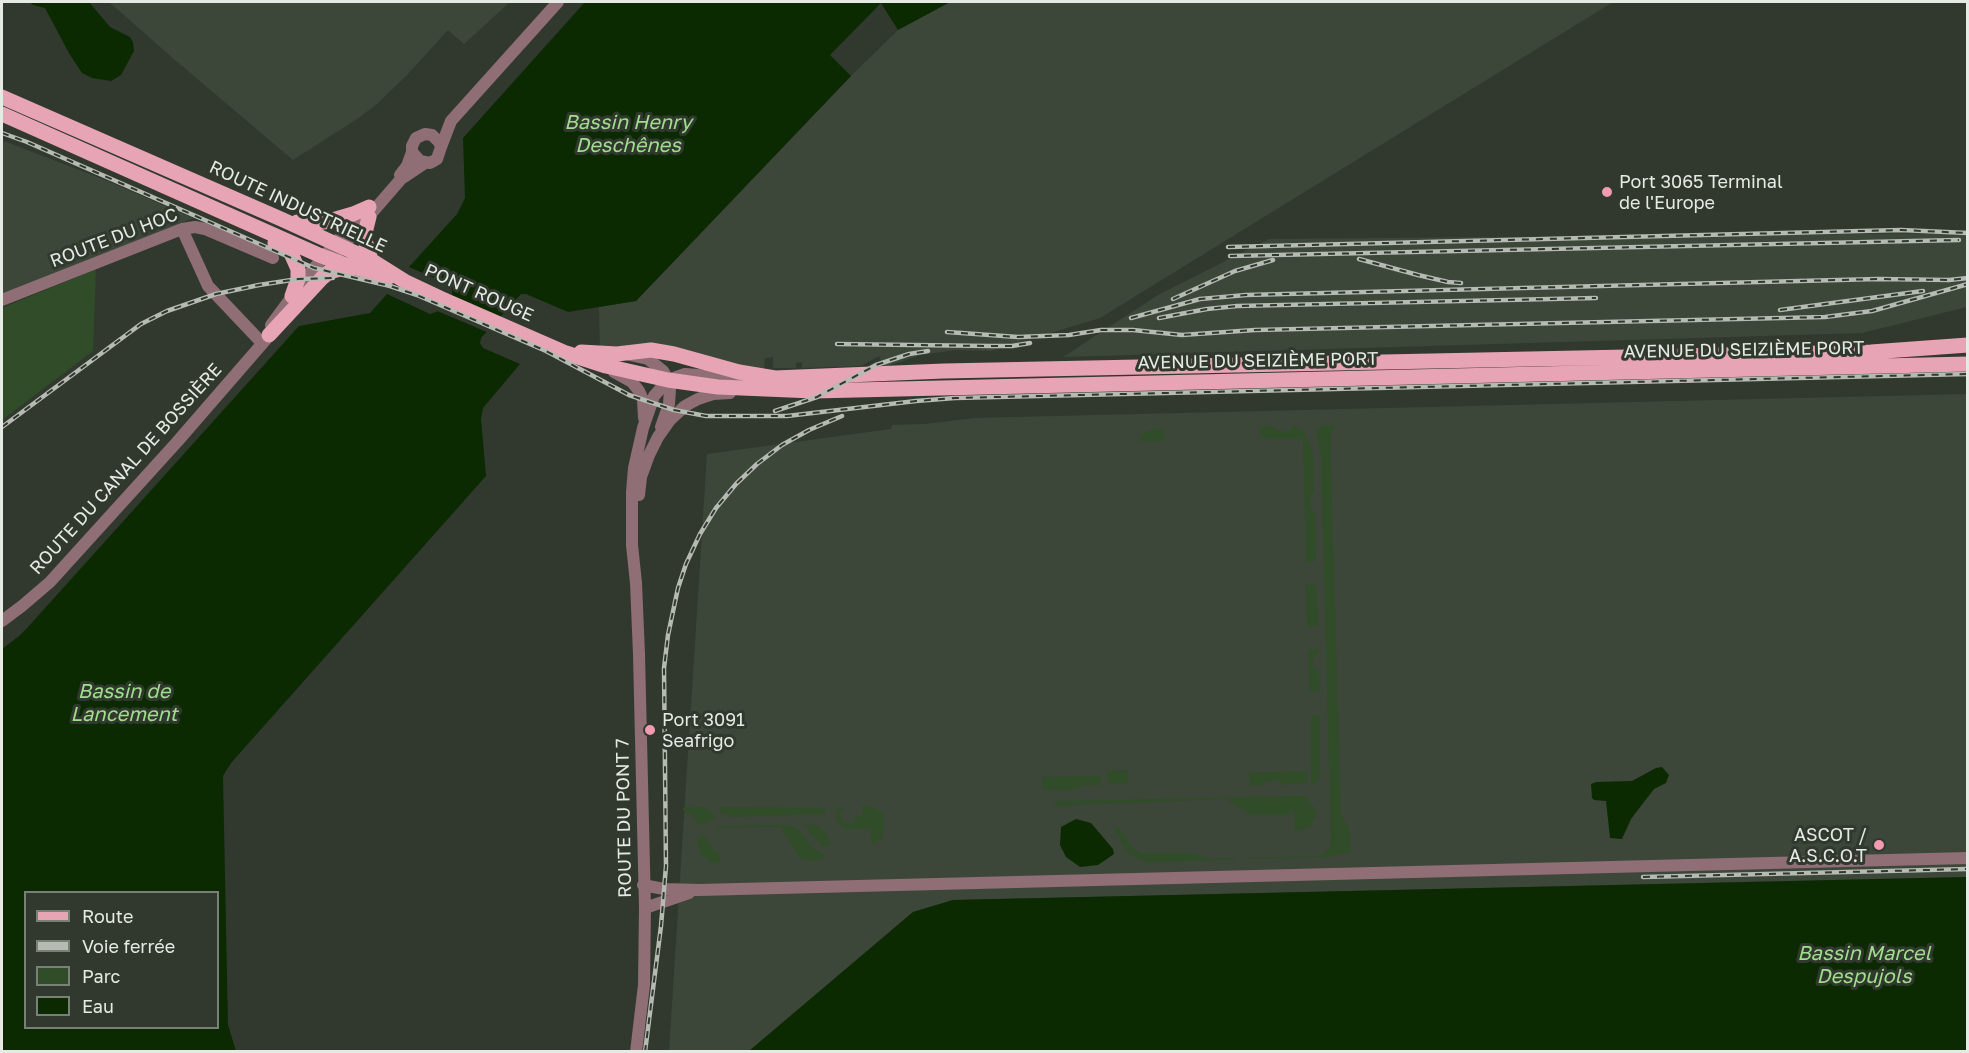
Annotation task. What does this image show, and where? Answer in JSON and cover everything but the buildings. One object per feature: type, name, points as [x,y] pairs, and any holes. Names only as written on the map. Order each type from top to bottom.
[{"type":"main road","name":"ROUTE INDUSTRIELLE","points":[[2,97],[281,219],[332,250],[406,282]]},
{"type":"main road","points":[[2,114],[139,176],[332,250]]},
{"type":"main road","points":[[2,114],[67,152],[290,251],[298,269],[298,279],[292,296]]},
{"type":"main road","points":[[264,339],[329,272],[370,266],[364,237],[369,212],[317,223],[300,223],[281,219]]},
{"type":"main road","name":"PONT ROUGE","points":[[406,282],[537,340]]},
{"type":"main road","name":"AVENUE DU SEIZIÈME PORT","points":[[537,340],[577,357],[623,371],[668,381],[718,387],[813,391],[1968,364]]},
{"type":"main road","name":"AVENUE DU SEIZIÈME PORT","points":[[554,347],[587,353],[616,354],[651,350],[739,372],[776,378],[944,371],[1871,352],[1968,345]]},
{"type":"street","points":[[451,121],[437,159],[425,163],[415,158],[412,146],[416,138],[451,121],[558,2]]},
{"type":"street","points":[[427,134],[436,138],[441,147]]},
{"type":"street","name":"ROUTE DU CANAL DE BOSSIÈRE","points":[[369,212],[407,166],[412,152]]},
{"type":"street","name":"ROUTE DU CANAL DE BOSSIÈRE","points":[[264,339],[292,296],[332,250],[401,179],[425,163]]},
{"type":"street","name":"ROUTE DU HOC","points":[[2,300],[182,229],[195,227],[205,229],[273,258]]},
{"type":"street","points":[[182,229],[208,286],[264,339]]},
{"type":"street","name":"ROUTE DU CANAL DE BOSSIÈRE","points":[[2,621],[57,574],[177,442],[318,278],[332,250]]},
{"type":"street","points":[[616,354],[639,355],[648,359],[663,371],[670,389],[669,404],[640,485],[636,583]]},
{"type":"street","points":[[577,357],[618,374],[636,386],[643,400],[643,428]]},
{"type":"street","points":[[636,583],[632,545],[634,468],[643,428],[654,396],[668,381],[685,374],[745,380],[776,378]]},
{"type":"street","points":[[654,445],[675,415],[698,399],[713,394],[813,391]]},
{"type":"street","name":"ROUTE DU PONT 7","points":[[636,583],[645,908],[644,985],[636,1052]]},
{"type":"street","points":[[643,885],[664,889],[699,890],[1968,858]]},
{"type":"street","points":[[645,908],[699,890]]},
{"type":"shaded area","points":[[109,2],[510,2],[464,44],[448,30],[377,104],[293,160]]},
{"type":"shaded area","points":[[950,2],[1613,2],[1100,318],[991,351],[956,350],[921,355],[884,367],[879,356],[861,366],[802,368],[802,362],[796,363],[796,368],[773,368],[773,357],[765,358],[764,369],[600,350],[599,307],[636,301],[851,76],[898,30]]},
{"type":"shaded area","points":[[4,141],[105,180],[193,218],[2,298],[2,146]]},
{"type":"shaded area","points":[[1967,233],[1967,307],[1862,333],[1063,357],[1158,295],[1269,239]]},
{"type":"shaded area","points":[[1967,394],[1967,877],[953,900],[913,912],[749,1051],[669,1052],[707,454],[891,429],[892,425],[925,424],[974,418]]},
{"type":"green space","points":[[96,269],[93,351],[2,420],[2,308]]},
{"type":"green space","points":[[1322,425],[1335,426],[1330,437],[1341,815],[1350,829],[1350,853],[1329,857],[1250,859],[1317,856],[1324,854],[1331,844],[1321,453],[1317,440],[1317,432]]},
{"type":"green space","points":[[1272,426],[1278,431],[1287,432],[1293,426],[1304,432],[1313,453],[1314,491],[1310,497],[1310,507],[1315,513],[1316,560],[1311,562],[1306,562],[1303,439],[1260,437],[1260,427]]},
{"type":"green space","points":[[1164,429],[1164,441],[1138,441],[1145,432]]},
{"type":"green space","points":[[1306,584],[1316,585],[1318,626],[1307,627]]},
{"type":"green space","points":[[1318,649],[1313,658],[1313,667],[1319,673],[1320,690],[1310,692],[1308,650]]},
{"type":"green space","points":[[1311,715],[1320,715],[1320,777],[1311,785]]},
{"type":"green space","points":[[1128,770],[1128,781],[1125,784],[1108,783],[1107,771]]},
{"type":"green space","points":[[1307,771],[1307,783],[1283,785],[1278,780],[1267,781],[1263,785],[1249,786],[1249,773]]},
{"type":"green space","points":[[1101,776],[1101,785],[1080,786],[1076,790],[1043,790],[1042,777]]},
{"type":"green space","points":[[1305,796],[1317,811],[1310,827],[1295,831],[1294,813],[1289,811],[1289,815],[1251,815],[1226,799],[1053,806],[1057,801]]},
{"type":"green space","points":[[862,806],[873,806],[883,814],[882,838],[872,845],[871,829],[844,829],[836,819],[837,808],[844,807],[839,814],[843,823],[853,823],[857,816],[863,816]]},
{"type":"green space","points":[[705,807],[714,814],[715,818],[703,825],[699,825],[692,815],[683,810],[683,808]]},
{"type":"green space","points":[[719,807],[825,808],[825,814],[733,817],[721,813]]},
{"type":"green space","points":[[805,824],[818,826],[825,832],[830,843],[828,847],[821,845],[813,837]]},
{"type":"green space","points":[[716,826],[792,826],[801,832],[815,850],[826,855],[821,860],[813,861],[800,858],[780,827],[717,828]]},
{"type":"green space","points":[[1117,827],[1134,850],[1141,853],[1189,853],[1212,859],[1235,858],[1234,860],[1147,862],[1126,850],[1114,829]]},
{"type":"green space","points":[[702,833],[721,859],[720,863],[712,863],[701,855],[697,846]]},
{"type":"water","points":[[30,2],[89,2],[110,27],[130,37],[133,42],[134,51],[121,75],[111,81],[92,78],[82,73],[45,8]]},
{"type":"water","name":"Bassin de Lancement","points":[[585,2],[950,2],[898,30],[881,3],[830,55],[851,76],[636,301],[568,312],[521,294],[481,338],[480,343],[483,348],[520,364],[483,408],[481,419],[486,476],[231,763],[223,776],[228,1025],[236,1051],[2,1052],[2,649],[28,627],[299,326],[370,313],[387,294],[430,314],[439,311],[452,294],[452,289],[448,284],[409,267],[457,214],[465,198],[463,138]]},
{"type":"water","points":[[1662,767],[1669,775],[1666,783],[1654,789],[1631,819],[1622,839],[1610,838],[1606,801],[1592,798],[1591,784],[1632,781]]},
{"type":"water","points":[[1076,819],[1091,823],[1113,849],[1114,854],[1098,865],[1080,867],[1066,857],[1060,845],[1061,827]]},
{"type":"water","name":"Bassin Marcel Despujols","points":[[1967,877],[1967,1051],[749,1051],[913,912],[953,900]]},
{"type":"pier","points":[[448,295],[502,318],[489,333],[435,310]]},
{"type":"railway","points":[[2,133],[314,268],[390,286],[417,295],[546,351],[629,395],[674,410],[706,416],[787,416],[955,398],[1968,374]]},
{"type":"railway","points":[[1228,247],[1901,230],[1968,233]]},
{"type":"railway","points":[[1230,256],[1959,240]]},
{"type":"railway","points":[[1359,259],[1418,275],[1461,283]]},
{"type":"railway","points":[[1173,299],[1235,271],[1273,260]]},
{"type":"railway","points":[[2,427],[141,324],[167,311],[216,294],[259,285],[298,279],[333,278]]},
{"type":"railway","points":[[1131,318],[1200,299],[1246,295],[1968,278]]},
{"type":"railway","points":[[947,332],[1018,337],[1069,335],[1101,330],[1133,330],[1182,335],[1255,330],[1825,317],[1872,311],[1968,284]]},
{"type":"railway","points":[[1780,310],[1923,291]]},
{"type":"railway","points":[[1159,318],[1237,306],[1596,298]]},
{"type":"railway","points":[[837,344],[1012,346],[1030,343]]},
{"type":"railway","points":[[775,411],[817,397],[876,365],[909,354],[928,351]]},
{"type":"railway","points":[[645,1052],[666,866],[664,668],[678,588],[700,534],[716,508],[736,484],[782,445],[842,416]]},
{"type":"railway","points":[[1643,877],[1968,869]]},
{"type":"place","name":"Port 3065 Terminal de l'Europe","points":[[1607,192]]},
{"type":"place","name":"Port 3091 Seafrigo","points":[[650,730]]},
{"type":"place","name":"ASCOT / A.S.C.O.T","points":[[1879,845]]},
{"type":"water label","name":"Bassin Henry Deschênes","points":[[628,134]]}]
